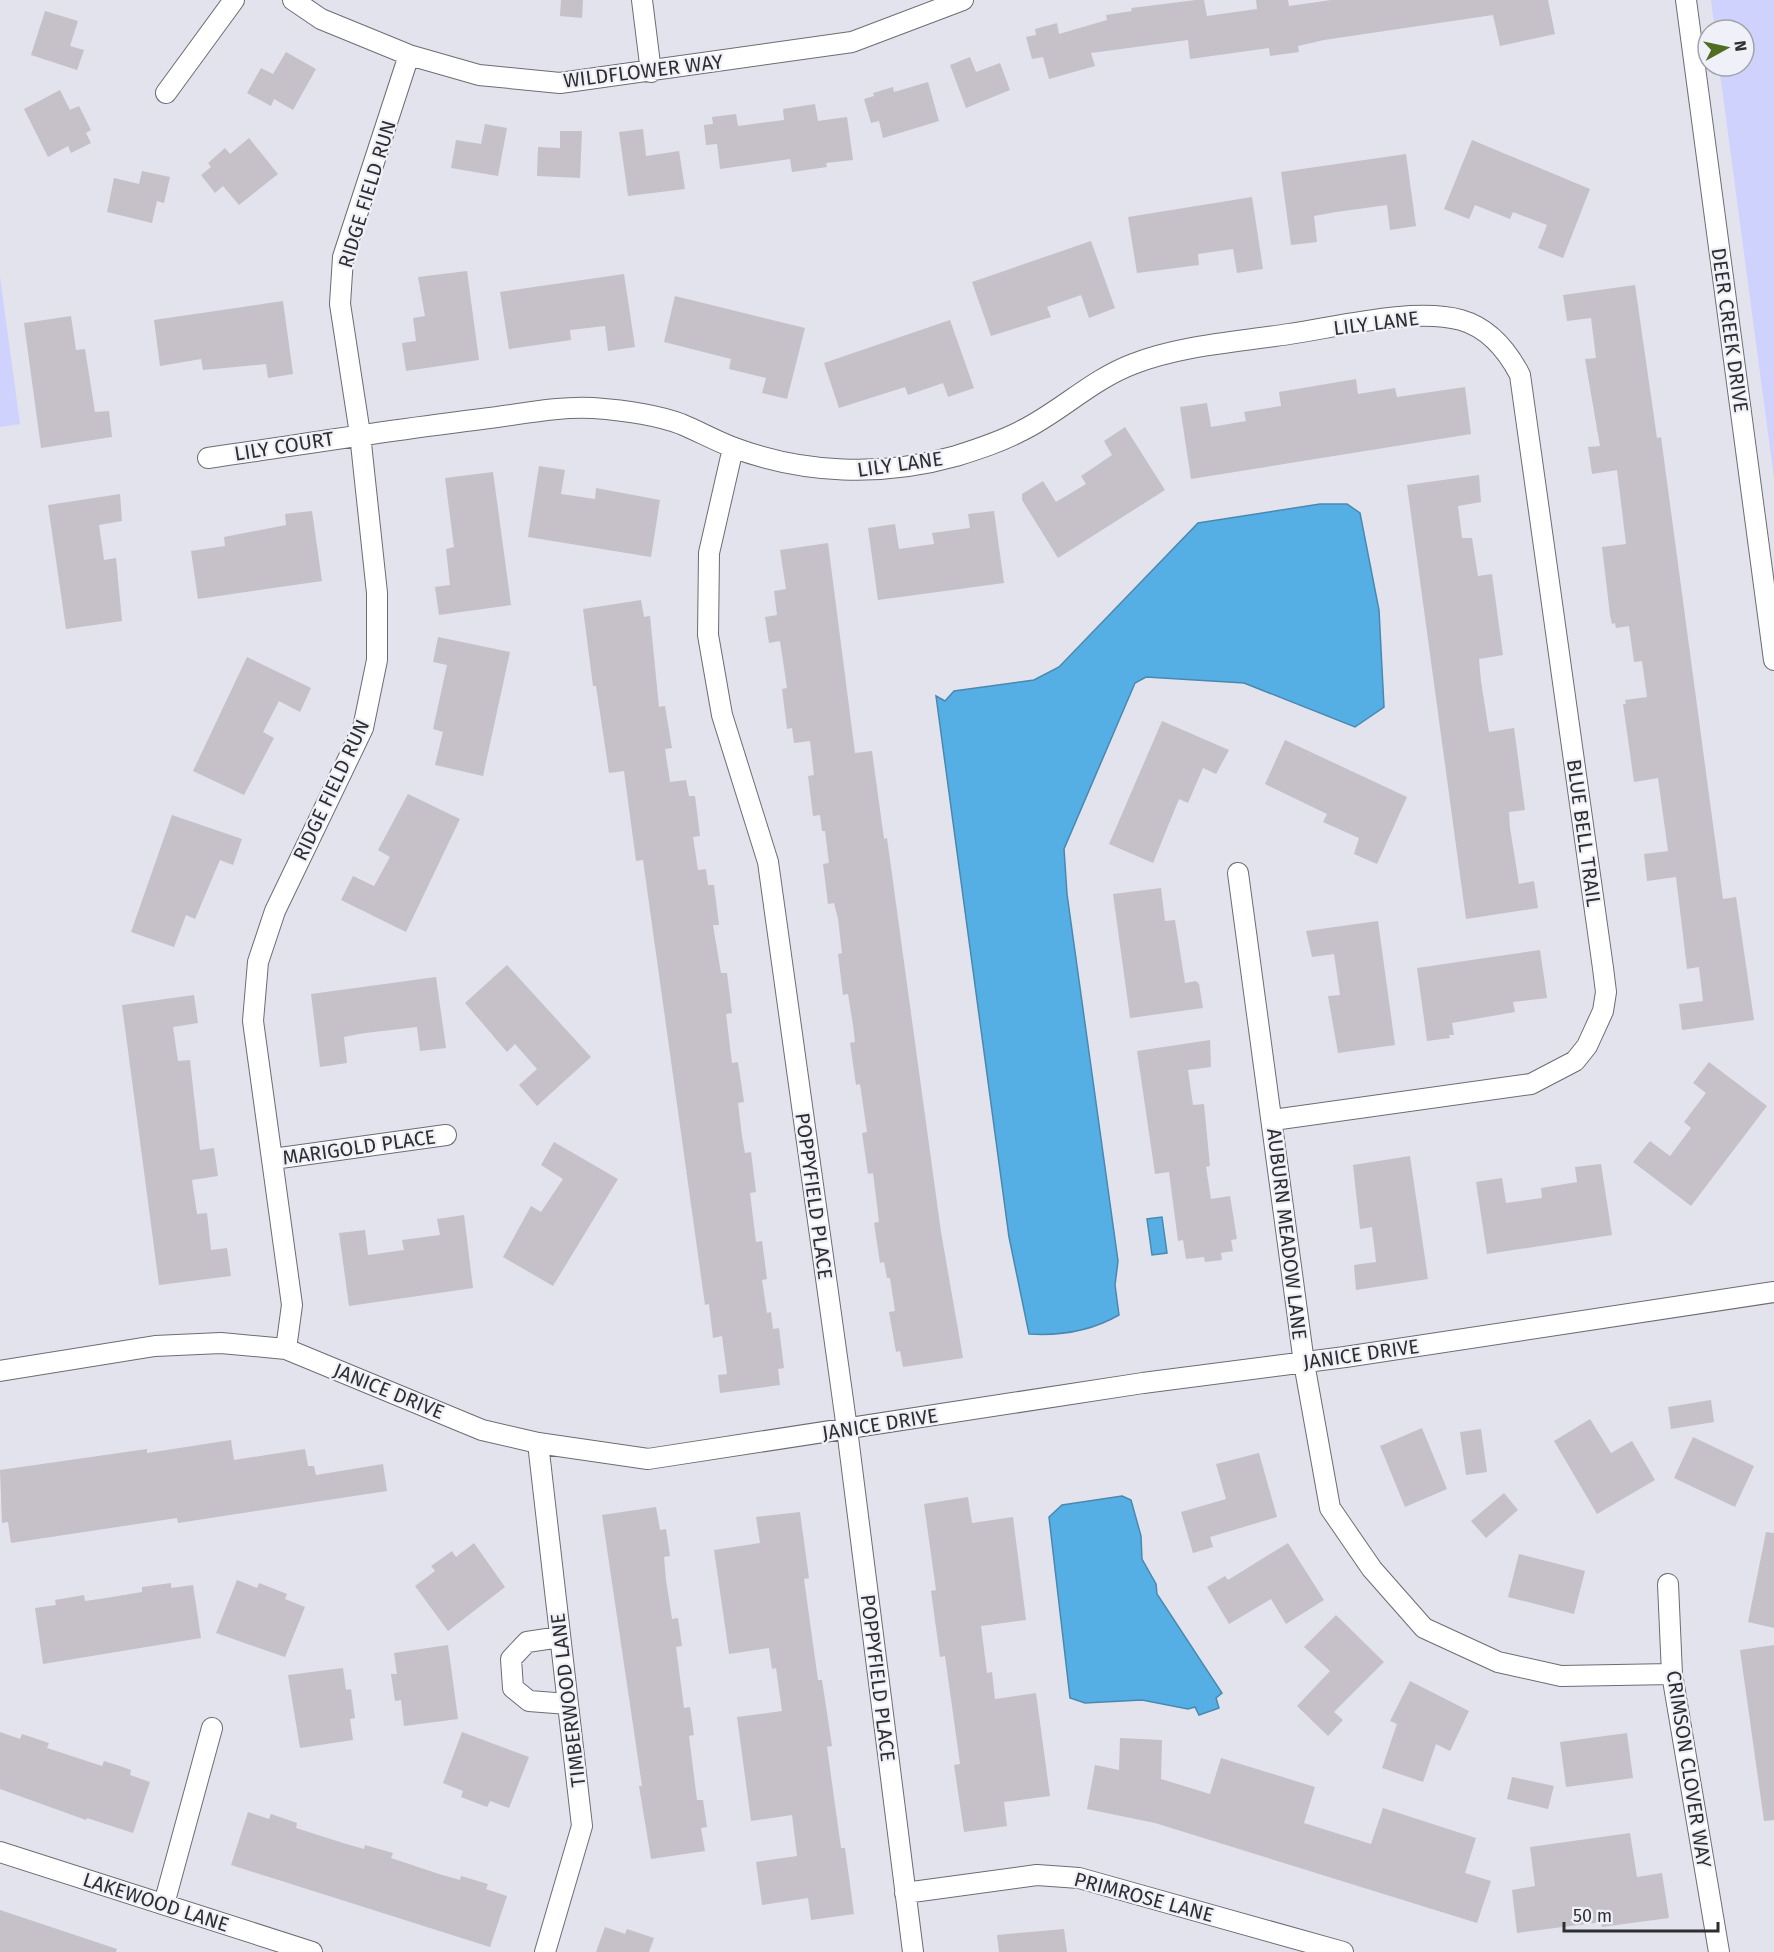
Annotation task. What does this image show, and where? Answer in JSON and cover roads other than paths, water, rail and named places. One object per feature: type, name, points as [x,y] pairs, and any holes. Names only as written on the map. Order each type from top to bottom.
[{"type":"street","points":[[166,93],[234,0]]},
{"type":"street","name":"WILDFLOWER WAY","points":[[293,0],[321,19],[409,55],[480,75],[560,83],[852,42],[963,0]]},
{"type":"street","points":[[642,0],[651,72]]},
{"type":"street","name":"DEER CREEK DRIVE","points":[[1686,0],[1774,660]]},
{"type":"street","name":"RIDGE FIELD RUN","points":[[286,1349],[292,1305],[253,1021],[258,962],[275,911],[363,728],[377,660],[377,593],[360,434],[340,303],[343,257],[409,55]]},
{"type":"street","name":"LILY LANE","points":[[360,434],[554,410],[592,408],[635,413],[678,423],[733,448],[803,467],[851,471],[925,464],[992,444],[1023,430],[1084,388],[1133,364],[1175,352],[1406,317],[1459,319]]},
{"type":"street","name":"BLUE BELL TRAIL","points":[[1273,1120],[1531,1084],[1575,1061],[1587,1046],[1603,1011],[1606,992],[1603,968],[1520,375],[1499,344],[1481,328],[1459,319]]},
{"type":"street","name":"LILY COURT","points":[[208,458],[360,434]]},
{"type":"street","name":"POPPYFIELD PLACE","points":[[733,448],[709,553],[708,635],[722,715],[768,862],[847,1429],[913,1952]]},
{"type":"street","name":"AUBURN MEADOW LANE","points":[[1238,873],[1304,1362],[1330,1508],[1372,1569],[1425,1628],[1498,1662],[1562,1676],[1672,1674]]},
{"type":"street","name":"MARIGOLD PLACE","points":[[273,1159],[446,1135]]},
{"type":"street","name":"JANICE DRIVE","points":[[0,1371],[155,1346],[221,1343],[286,1349],[482,1430],[538,1443],[648,1459],[1143,1383],[1304,1362],[1774,1292]]},
{"type":"street","name":"TIMBERWOOD LANE","points":[[538,1443],[582,1826],[545,1952]]},
{"type":"street","name":"CRIMSON CLOVER WAY","points":[[1668,1584],[1672,1674],[1719,1952]]},
{"type":"street","points":[[560,1637],[527,1642],[512,1659],[513,1688],[530,1701],[568,1704]]},
{"type":"street","points":[[164,1904],[212,1728]]},
{"type":"street","name":"LAKEWOOD LANE","points":[[0,1852],[312,1952]]},
{"type":"street","name":"PRIMROSE LANE","points":[[905,1893],[1037,1875],[1079,1878],[1343,1952]]}]
